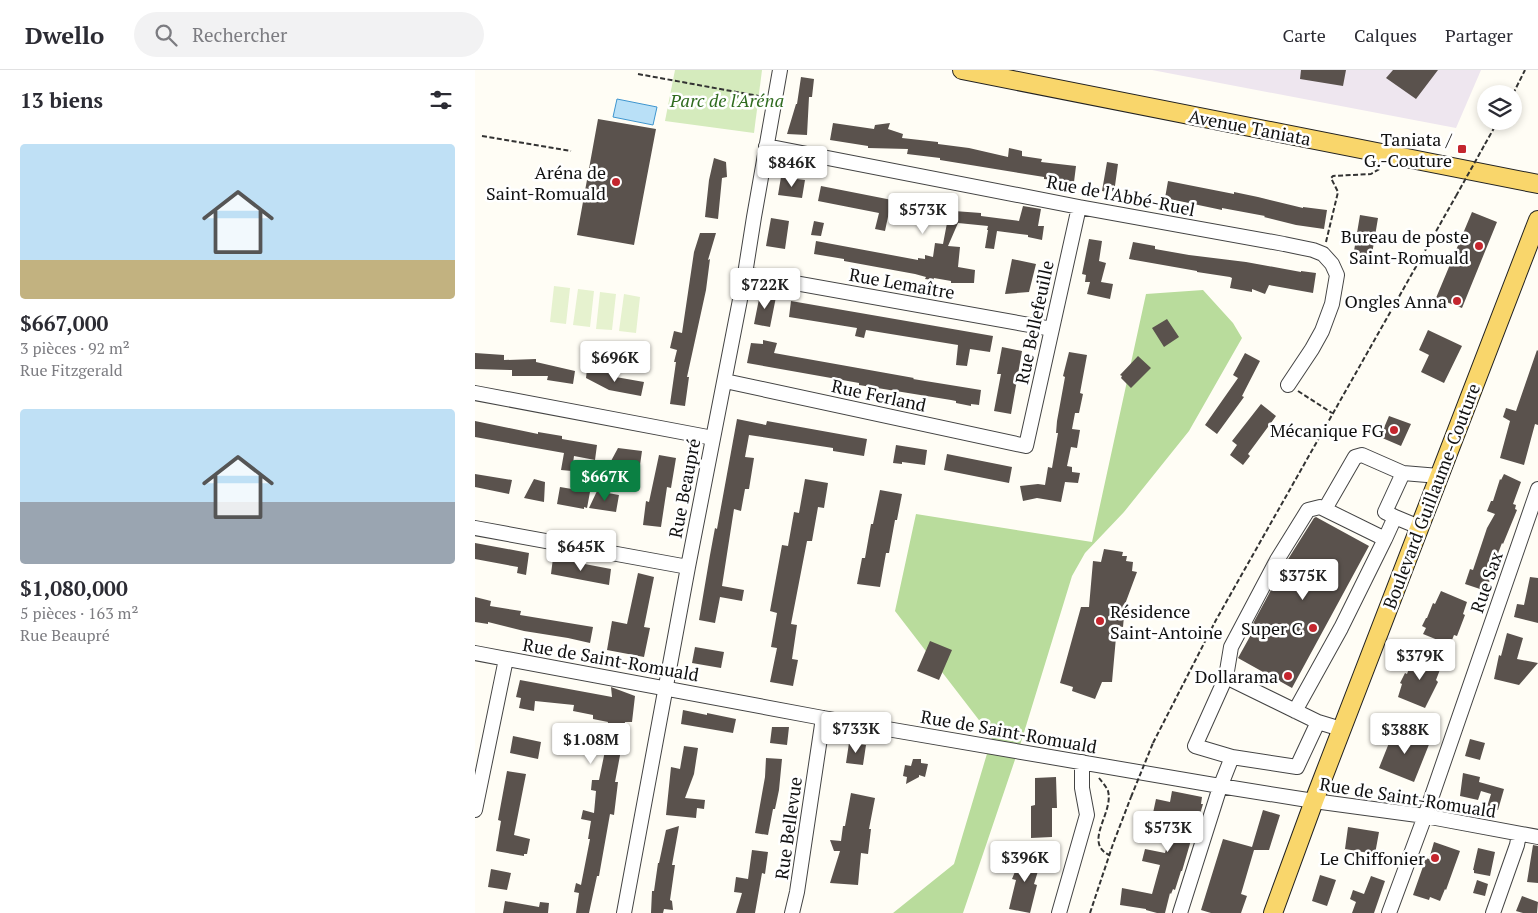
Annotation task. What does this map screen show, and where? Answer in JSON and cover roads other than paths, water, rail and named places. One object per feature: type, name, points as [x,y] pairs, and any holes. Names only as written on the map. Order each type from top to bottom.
[{"type":"main road","name":"Avenue Taniata","points":[[962,70],[1538,184]]},
{"type":"main road","name":"Boulevard Guillaume-Couture","points":[[1273,913],[1341,729],[1538,220]]},
{"type":"street","name":"Rue Beaupré","points":[[624,913],[745,274],[780,70]]},
{"type":"street","name":"Rue de l'Abbé-Ruel","points":[[766,146],[1079,207],[1274,242],[1313,250],[1323,254],[1332,264],[1337,276],[1331,304],[1317,340],[1288,384]]},
{"type":"street","name":"Rue Bellefeuille","points":[[1026,446],[1079,207]]},
{"type":"street","name":"Rue Lemaître","points":[[745,274],[1051,329]]},
{"type":"street","name":"Rue Ferland","points":[[725,381],[1026,446]]},
{"type":"street","points":[[475,393],[713,438]]},
{"type":"street","points":[[1325,509],[1355,458],[1362,455],[1403,473],[1439,476]]},
{"type":"street","points":[[1403,473],[1385,512],[1419,527]]},
{"type":"street","name":"Rue Sax","points":[[1389,913],[1425,816],[1538,489]]},
{"type":"street","points":[[1318,722],[1297,767],[1232,757],[1195,746],[1226,677],[1231,647],[1277,560],[1308,510],[1320,507],[1385,538]]},
{"type":"street","points":[[1295,711],[1341,628],[1395,517]]},
{"type":"street","points":[[475,528],[688,567]]},
{"type":"street","name":"Rue de Saint-Romuald","points":[[475,653],[823,718],[1220,786],[1425,816],[1538,837]]},
{"type":"street","points":[[475,810],[505,659]]},
{"type":"street","points":[[1226,677],[1318,722],[1341,729]]},
{"type":"street","name":"Rue Bellevue","points":[[792,913],[797,892],[823,718]]},
{"type":"street","points":[[1179,913],[1220,786],[1232,757]]},
{"type":"street","points":[[1059,913],[1087,815],[1082,788],[1085,763]]},
{"type":"street","points":[[1493,913],[1517,845],[1519,834]]},
{"type":"water","points":[[617,99],[657,107],[653,125],[613,117]]},
{"type":"place","name":"Taniata / G.-Couture","points":[[1462,149]]},
{"type":"place","name":"Aréna de Saint-Romuald","points":[[616,182]]},
{"type":"place","name":"Bureau de poste Saint-Romuald","points":[[1479,246]]},
{"type":"place","name":"Ongles Anna","points":[[1457,301]]},
{"type":"place","name":"Mécanique FG","points":[[1394,430]]},
{"type":"place","name":"Résidence Saint-Antoine","points":[[1100,621]]},
{"type":"place","name":"Super C","points":[[1313,628]]},
{"type":"place","name":"Dollarama","points":[[1288,676]]},
{"type":"place","name":"Le Chiffonier","points":[[1435,858]]},
{"type":"park label","name":"Parc de l'Aréna","points":[[727,100]]}]
